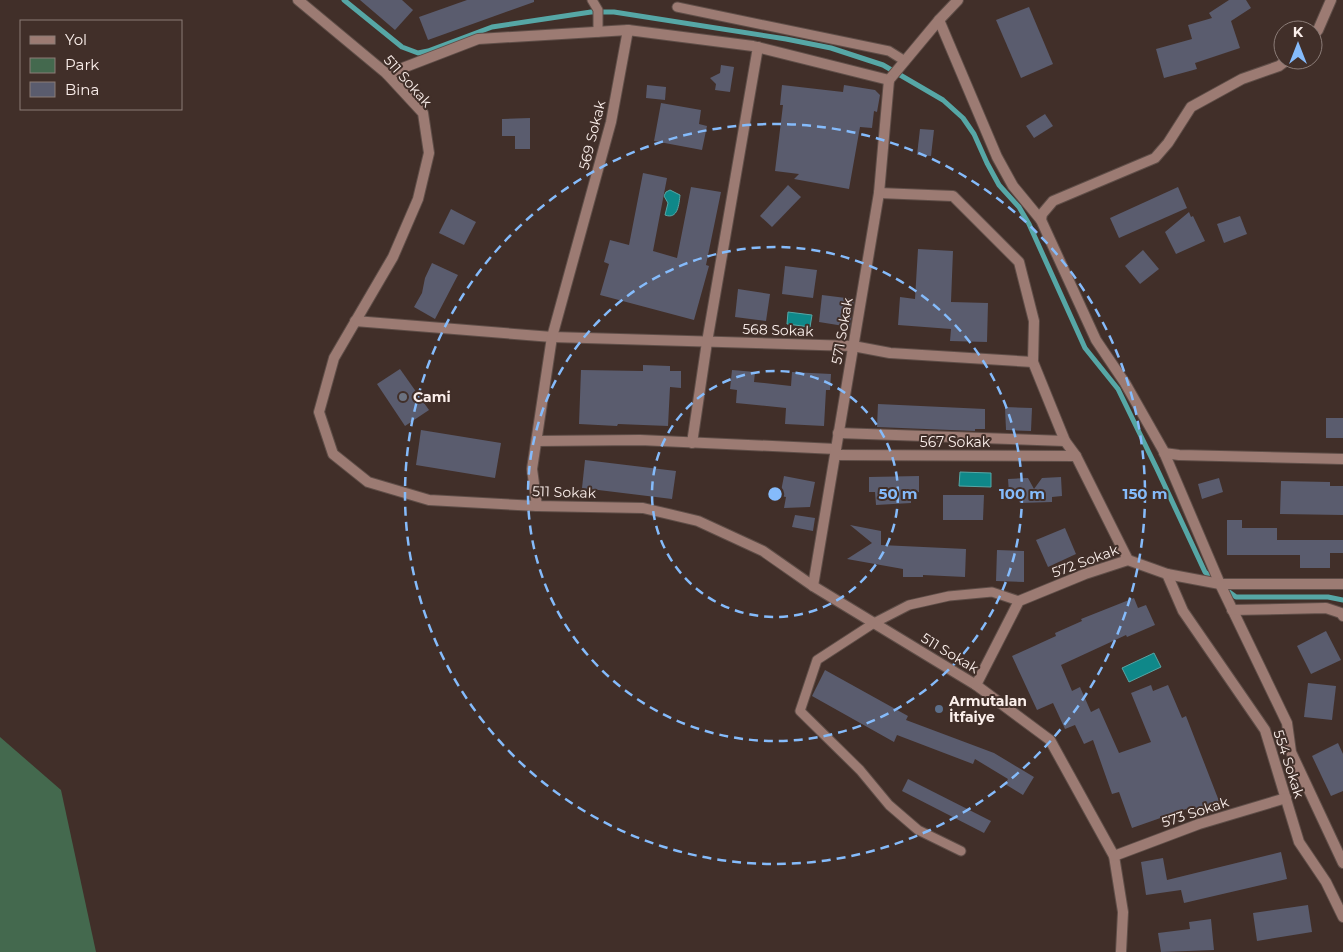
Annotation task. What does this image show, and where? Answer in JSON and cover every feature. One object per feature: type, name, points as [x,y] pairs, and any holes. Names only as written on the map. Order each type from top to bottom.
[{"type":"street","name":"511 Sokak","points":[[298,0],[387,74],[423,113],[429,153],[418,199],[393,257],[334,358],[319,412],[333,454],[368,482],[429,500],[537,506],[643,508],[698,521],[763,551],[813,586],[976,685],[1050,740],[1114,856],[1123,912],[1121,952]]},
{"type":"street","points":[[1322,20],[1331,0]]},
{"type":"street","points":[[387,74],[478,39],[628,30],[758,47],[890,78],[953,1]]},
{"type":"street","points":[[939,20],[997,157],[1013,186],[1041,220],[1096,340],[1126,383],[1164,453],[1220,584],[1287,723],[1291,752],[1343,863]]},
{"type":"street","name":"569 Sokak","points":[[537,506],[532,469],[552,337],[611,122],[628,30]]},
{"type":"street","points":[[692,443],[707,342],[758,47]]},
{"type":"street","points":[[1041,220],[1042,214],[1053,201],[1155,158],[1168,143],[1191,107],[1242,79],[1273,68]]},
{"type":"street","name":"571 Sokak","points":[[813,586],[879,193],[890,78]]},
{"type":"street","points":[[879,193],[953,196],[1019,262],[1034,321],[1033,362],[1065,441],[1076,456],[1128,560]]},
{"type":"street","name":"568 Sokak","points":[[355,322],[552,337],[853,346],[890,353],[1033,362]]},
{"type":"street","name":"567 Sokak","points":[[838,433],[1065,441]]},
{"type":"street","name":"567 Sokak","points":[[537,441],[640,440],[835,452],[1076,456]]},
{"type":"street","points":[[1164,453],[1343,459]]},
{"type":"street","name":"572 Sokak","points":[[1019,601],[1085,574],[1128,560],[1167,574],[1220,584],[1343,584]]},
{"type":"street","name":"554 Sokak","points":[[1167,574],[1183,611],[1265,730],[1299,842],[1326,882],[1343,917]]},
{"type":"street","points":[[976,685],[1019,601]]},
{"type":"street","points":[[1232,610],[1326,608],[1341,613],[1343,616]]},
{"type":"street","name":"573 Sokak","points":[[1114,856],[1199,824],[1286,798]]},
{"type":"lane","points":[[592,0],[598,15],[598,32]]},
{"type":"lane","points":[[677,7],[889,51],[902,64]]},
{"type":"lane","points":[[961,851],[918,830],[889,805],[860,770],[800,711],[817,660],[874,623],[909,605],[949,596],[992,592],[1019,601]]},
{"type":"green space","points":[[0,737],[61,790],[96,952],[0,952]]},
{"type":"water","points":[[670,190],[680,195],[677,210],[673,215],[669,216],[665,215],[668,203],[664,196]]},
{"type":"water","points":[[788,312],[812,315],[810,327],[787,324]]},
{"type":"water","points":[[960,472],[991,473],[991,487],[959,486]]},
{"type":"water","points":[[1154,653],[1161,667],[1129,682],[1122,668]]},
{"type":"building","points":[[360,0],[402,0],[413,10],[395,30]]},
{"type":"building","points":[[467,0],[534,0],[534,2],[428,40],[419,17]]},
{"type":"building","points":[[1229,0],[1246,0],[1251,8],[1231,21],[1240,48],[1195,63],[1197,69],[1164,78],[1156,49],[1192,39],[1188,25],[1212,18],[1209,13]]},
{"type":"building","points":[[1029,7],[1053,64],[1021,78],[996,20]]},
{"type":"building","points":[[721,65],[734,67],[730,92],[715,90],[716,84],[710,78],[720,73]]},
{"type":"building","points":[[647,85],[666,87],[665,100],[646,98]]},
{"type":"building","points":[[782,85],[843,92],[844,85],[875,90],[880,95],[877,112],[874,111],[872,128],[860,127],[849,189],[794,179],[799,174],[775,171],[783,105],[780,105]]},
{"type":"building","points":[[661,103],[701,110],[699,124],[707,126],[702,150],[654,141]]},
{"type":"building","points":[[1045,114],[1053,126],[1034,138],[1026,126]]},
{"type":"building","points":[[530,118],[530,149],[515,149],[515,136],[502,136],[502,119]]},
{"type":"building","points":[[920,129],[934,130],[931,156],[917,155]]},
{"type":"building","points":[[643,173],[667,178],[653,251],[677,258],[691,187],[721,192],[706,265],[709,266],[694,320],[600,295],[609,264],[604,262],[610,240],[629,245]]},
{"type":"building","points":[[788,185],[801,197],[772,227],[760,216]]},
{"type":"building","points":[[1178,187],[1187,208],[1119,238],[1110,218]]},
{"type":"building","points":[[451,209],[476,222],[464,245],[439,233]]},
{"type":"building","points":[[1189,212],[1191,217],[1193,216],[1205,241],[1176,254],[1165,232]]},
{"type":"building","points":[[1240,216],[1247,234],[1224,243],[1217,224]]},
{"type":"building","points":[[918,249],[953,251],[951,302],[988,303],[987,342],[950,341],[951,329],[898,325],[900,297],[915,299]]},
{"type":"building","points":[[1143,250],[1159,269],[1140,284],[1125,266]]},
{"type":"building","points":[[432,263],[458,275],[435,319],[414,307],[422,293],[425,278]]},
{"type":"building","points":[[785,266],[817,270],[813,298],[782,294]]},
{"type":"building","points":[[738,289],[770,294],[766,321],[735,317]]},
{"type":"building","points":[[822,295],[854,299],[850,327],[819,322]]},
{"type":"building","points":[[643,365],[670,366],[670,371],[681,371],[681,388],[670,387],[668,426],[579,424],[581,370],[643,371]]},
{"type":"building","name":"Cami","points":[[400,369],[429,410],[405,426],[377,384]]},
{"type":"building","points":[[732,370],[755,372],[754,382],[791,386],[792,372],[831,374],[830,390],[826,390],[824,426],[785,424],[786,408],[736,403],[737,390],[730,389]]},
{"type":"building","points":[[878,404],[985,409],[985,429],[975,429],[975,431],[877,427]]},
{"type":"building","points":[[1005,407],[1032,408],[1031,431],[1006,430]]},
{"type":"building","points":[[1326,418],[1343,418],[1343,438],[1326,438]]},
{"type":"building","points":[[421,430],[501,443],[495,478],[416,465]]},
{"type":"building","points":[[585,460],[676,471],[672,499],[582,488]]},
{"type":"building","points":[[784,476],[815,482],[810,507],[784,508],[786,497],[780,496]]},
{"type":"building","points":[[919,476],[919,492],[911,493],[911,503],[876,505],[875,492],[869,492],[869,477]]},
{"type":"building","points":[[1061,477],[1062,496],[1052,497],[1052,502],[1020,503],[1016,493],[1009,493],[1008,479],[1028,478],[1034,489],[1042,478]]},
{"type":"building","points":[[1219,478],[1223,492],[1202,499],[1198,484]]},
{"type":"building","points":[[1281,481],[1330,482],[1330,486],[1343,486],[1343,515],[1280,514]]},
{"type":"building","points":[[943,495],[984,495],[983,520],[943,520]]},
{"type":"building","points":[[795,515],[815,518],[813,531],[792,527]]},
{"type":"building","points":[[1227,520],[1242,520],[1242,528],[1277,528],[1277,540],[1343,540],[1343,553],[1330,553],[1330,568],[1300,568],[1300,555],[1227,555]]},
{"type":"building","points":[[850,525],[881,531],[881,545],[966,549],[965,577],[923,575],[923,577],[903,577],[903,569],[847,559],[872,543]]},
{"type":"building","points":[[1065,528],[1076,554],[1048,567],[1036,540]]},
{"type":"building","points":[[997,550],[1024,551],[1024,582],[996,581]]},
{"type":"building","points":[[1134,598],[1138,608],[1146,605],[1155,625],[1127,637],[1126,635],[1061,665],[1072,691],[1080,687],[1091,712],[1099,708],[1119,753],[1151,742],[1131,693],[1151,685],[1153,691],[1168,685],[1182,718],[1186,716],[1219,801],[1187,813],[1186,809],[1132,828],[1119,792],[1112,794],[1093,740],[1084,744],[1075,725],[1065,729],[1053,703],[1037,710],[1012,656],[1056,636],[1055,633],[1082,621],[1081,619]]},
{"type":"building","points":[[1326,631],[1341,660],[1311,674],[1297,646]]},
{"type":"building","points":[[825,670],[908,716],[906,720],[994,753],[1034,777],[1023,795],[1005,784],[1008,779],[975,759],[973,764],[897,735],[894,742],[812,696]]},
{"type":"building","points":[[1308,683],[1336,686],[1332,720],[1304,717]]},
{"type":"building","points":[[1338,743],[1343,754],[1343,791],[1331,796],[1312,756]]},
{"type":"building","points":[[908,779],[991,821],[984,833],[902,791]]},
{"type":"building","points":[[1281,852],[1287,879],[1184,903],[1181,890],[1146,895],[1141,862],[1163,858],[1167,880]]},
{"type":"building","points":[[1308,905],[1312,932],[1257,941],[1253,913]]},
{"type":"building","points":[[1211,919],[1214,950],[1161,952],[1158,933],[1190,929],[1189,922]]},
{"type":"waterway","points":[[344,0],[402,47],[418,53],[492,27],[591,12],[614,12],[786,39],[831,48],[883,65],[943,100],[963,118],[974,134],[999,185],[1019,207],[1029,224],[1085,348],[1118,389],[1205,572],[1217,582]]},
{"type":"waterway","points":[[1225,589],[1236,597],[1328,597],[1343,600]]},
{"type":"place","name":"Cami","points":[[403,397]]},
{"type":"place","name":"Armutalan İtfaiye","points":[[939,709]]}]
